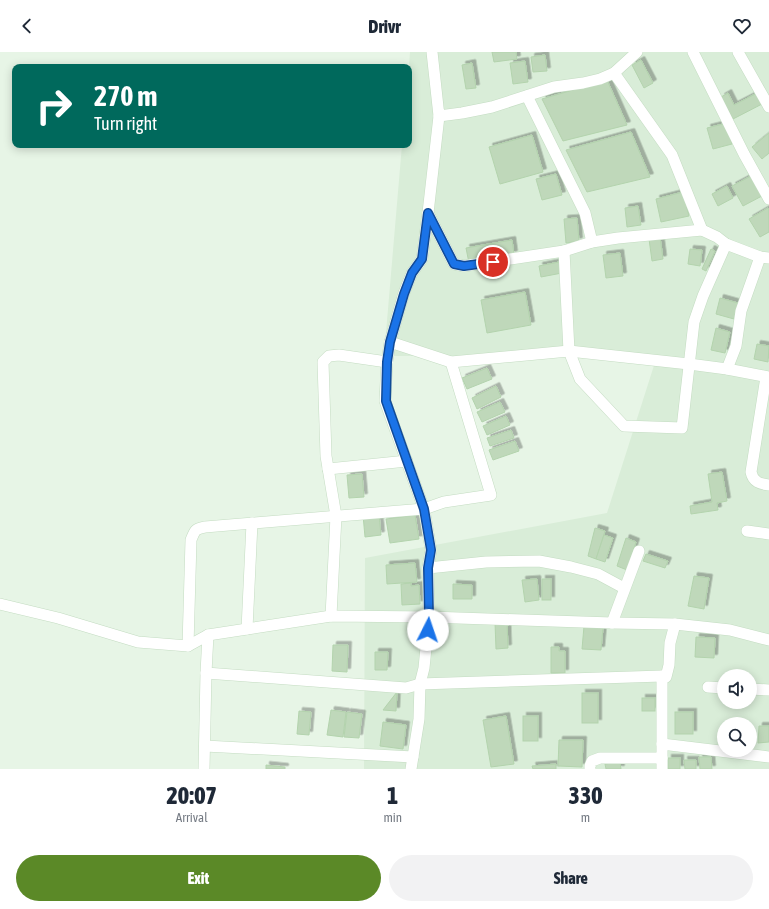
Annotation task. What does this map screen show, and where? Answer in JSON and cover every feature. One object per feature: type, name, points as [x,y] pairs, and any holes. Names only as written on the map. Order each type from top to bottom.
[{"type":"street","points":[[411,769],[419,719],[420,684],[424,668],[429,617],[428,568],[431,550],[424,509],[386,401],[387,362],[390,342],[404,294],[412,273],[422,259],[439,116],[432,52]]},
{"type":"street","points":[[439,116],[492,107],[554,87],[600,79],[614,73],[625,57],[637,52]]},
{"type":"street","points":[[693,52],[744,154],[769,199]]},
{"type":"street","points":[[738,52],[769,107]]},
{"type":"street","points":[[614,73],[672,155],[702,230]]},
{"type":"street","points":[[527,96],[585,213],[592,242]]},
{"type":"street","points":[[428,213],[454,264],[464,266],[564,251],[592,242],[618,238],[702,230],[717,237],[726,244],[764,258],[741,311],[736,346],[727,369]]},
{"type":"street","points":[[564,251],[569,352],[580,379],[624,426],[682,428],[694,322],[703,296],[726,244]]},
{"type":"street","points":[[390,342],[451,362],[569,352],[689,364],[727,369],[767,377],[751,472],[752,477],[760,484],[769,486]]},
{"type":"street","points":[[332,616],[336,516],[326,456],[324,362],[329,356],[339,355],[387,362]]},
{"type":"street","points":[[188,646],[191,540],[194,532],[198,528],[424,509],[444,502],[491,495],[451,362]]},
{"type":"street","points":[[328,469],[407,461]]},
{"type":"street","points":[[248,629],[252,523]]},
{"type":"street","points":[[747,531],[769,534]]},
{"type":"street","points":[[612,623],[639,551]]},
{"type":"street","points":[[428,568],[486,562],[538,561],[598,574],[624,588]]},
{"type":"street","points":[[0,604],[58,618],[138,642],[188,646],[208,635],[332,616],[429,617],[675,624],[730,630],[769,640]]},
{"type":"street","points":[[206,673],[406,688],[420,684],[666,677],[669,665],[670,644],[675,624]]},
{"type":"street","points":[[204,769],[208,635]]},
{"type":"street","points":[[590,769],[592,761],[600,758],[662,763],[662,676]]},
{"type":"street","points":[[708,687],[717,688]]},
{"type":"street","points":[[757,689],[769,690]]},
{"type":"street","points":[[662,744],[769,757]]},
{"type":"street","points":[[205,746],[413,757]]},
{"type":"shaded area","points":[[410,52],[769,52],[769,769],[364,769],[365,558],[607,513],[657,356],[384,356],[402,148],[412,148],[412,64],[409,64]]},
{"type":"building","points":[[492,52],[516,52],[517,59],[494,62]]},
{"type":"building","points":[[545,55],[547,71],[533,72],[531,57]]},
{"type":"building","points":[[641,60],[653,83],[644,88],[632,65]]},
{"type":"building","points":[[525,61],[528,82],[513,84],[510,63]]},
{"type":"building","points":[[472,63],[476,88],[466,89],[462,65]]},
{"type":"building","points":[[607,80],[627,125],[563,141],[542,99]]},
{"type":"building","points":[[759,92],[764,103],[733,119],[721,97],[728,93],[734,105]]},
{"type":"building","points":[[727,123],[732,144],[713,149],[707,128]]},
{"type":"building","points":[[631,132],[650,177],[587,192],[566,150]]},
{"type":"building","points":[[769,133],[769,153],[762,159],[752,147]]},
{"type":"building","points":[[532,135],[543,172],[500,184],[489,147]]},
{"type":"building","points":[[556,174],[562,195],[542,200],[536,179]]},
{"type":"building","points":[[751,176],[762,196],[743,206],[732,186]]},
{"type":"building","points":[[727,186],[733,198],[718,206],[712,194]]},
{"type":"building","points":[[683,192],[689,216],[661,222],[656,199]]},
{"type":"building","points":[[638,206],[641,225],[627,227],[625,208]]},
{"type":"building","points":[[768,208],[769,232],[760,237],[749,219]]},
{"type":"building","points":[[577,218],[579,241],[566,243],[564,219]]},
{"type":"building","points":[[660,237],[663,259],[652,261],[649,239]]},
{"type":"building","points":[[512,240],[514,254],[469,263],[466,248]]},
{"type":"building","points":[[690,249],[702,250],[700,266],[688,264]]},
{"type":"building","points":[[711,249],[715,251],[706,271],[702,269]]},
{"type":"building","points":[[620,253],[623,276],[606,278],[603,255]]},
{"type":"building","points":[[559,262],[562,273],[541,277],[539,266]]},
{"type":"building","points":[[525,292],[531,325],[487,333],[481,300]]},
{"type":"building","points":[[720,298],[738,303],[734,319],[716,314]]},
{"type":"building","points":[[716,328],[730,332],[725,353],[711,350]]},
{"type":"building","points":[[757,344],[769,346],[768,362],[754,359]]},
{"type":"building","points":[[487,368],[492,379],[467,389],[462,378]]},
{"type":"building","points":[[496,386],[501,397],[477,409],[472,398]]},
{"type":"building","points":[[500,402],[505,412],[482,422],[477,412]]},
{"type":"building","points":[[506,416],[510,425],[487,435],[483,426]]},
{"type":"building","points":[[511,430],[514,438],[490,446],[487,438]]},
{"type":"building","points":[[515,441],[519,451],[493,460],[489,450]]},
{"type":"building","points":[[722,472],[727,501],[717,503],[718,510],[691,514],[690,506],[712,502],[708,474]]},
{"type":"building","points":[[362,474],[364,497],[349,498],[347,475]]},
{"type":"building","points":[[379,514],[381,535],[365,537],[363,515]]},
{"type":"building","points":[[415,515],[419,539],[390,543],[386,519]]},
{"type":"building","points":[[595,528],[605,531],[596,559],[588,556]]},
{"type":"building","points":[[604,535],[613,538],[605,562],[596,559]]},
{"type":"building","points":[[626,538],[636,542],[627,570],[617,566]]},
{"type":"building","points":[[646,554],[668,561],[665,568],[643,561]]},
{"type":"building","points":[[415,563],[417,582],[387,584],[386,565]]},
{"type":"building","points":[[694,576],[709,578],[704,609],[688,606]]},
{"type":"building","points":[[537,579],[539,600],[525,602],[522,580]]},
{"type":"building","points":[[542,579],[551,579],[551,600],[542,600]]},
{"type":"building","points":[[411,583],[411,586],[419,585],[420,604],[402,605],[401,584]]},
{"type":"building","points":[[453,584],[472,585],[472,599],[453,599]]},
{"type":"building","points":[[507,622],[508,648],[496,649],[495,623]]},
{"type":"building","points":[[584,626],[603,628],[601,650],[582,649]]},
{"type":"building","points":[[696,637],[715,638],[714,658],[695,657]]},
{"type":"building","points":[[333,645],[348,645],[347,672],[332,671]]},
{"type":"building","points":[[551,647],[559,647],[559,651],[565,651],[565,673],[551,673]]},
{"type":"building","points":[[375,652],[388,652],[387,670],[375,670]]},
{"type":"building","points":[[397,692],[396,711],[383,710]]},
{"type":"building","points":[[582,693],[598,693],[598,723],[582,723]]},
{"type":"building","points":[[642,698],[655,698],[655,711],[642,711]]},
{"type":"building","points":[[331,710],[346,712],[343,737],[327,735]]},
{"type":"building","points":[[299,711],[311,712],[309,735],[297,734]]},
{"type":"building","points":[[347,712],[362,714],[359,738],[344,737]]},
{"type":"building","points":[[675,712],[693,712],[693,734],[675,734]]},
{"type":"building","points":[[506,716],[514,764],[491,767],[483,720]]},
{"type":"building","points":[[523,716],[538,716],[538,741],[523,741]]},
{"type":"building","points":[[383,722],[406,725],[403,749],[380,746]]},
{"type":"building","points":[[759,726],[769,726],[769,742],[758,743]]},
{"type":"building","points":[[559,740],[583,740],[582,767],[558,766]]},
{"type":"building","points":[[699,757],[711,757],[712,769],[700,769]]},
{"type":"building","points":[[668,758],[680,758],[680,769],[668,769]]},
{"type":"building","points":[[684,760],[696,760],[696,769],[685,769]]},
{"type":"building","points":[[620,762],[621,769],[606,769],[605,764]]},
{"type":"building","points":[[556,764],[556,769],[533,769],[532,766]]},
{"type":"building","points":[[266,765],[285,767],[285,769],[266,769]]},
{"type":"route","points":[[428,630],[428,568],[431,550],[424,509],[386,401],[387,362],[390,342],[404,294],[412,273],[422,259],[428,213],[454,264],[464,266],[493,262]]}]
